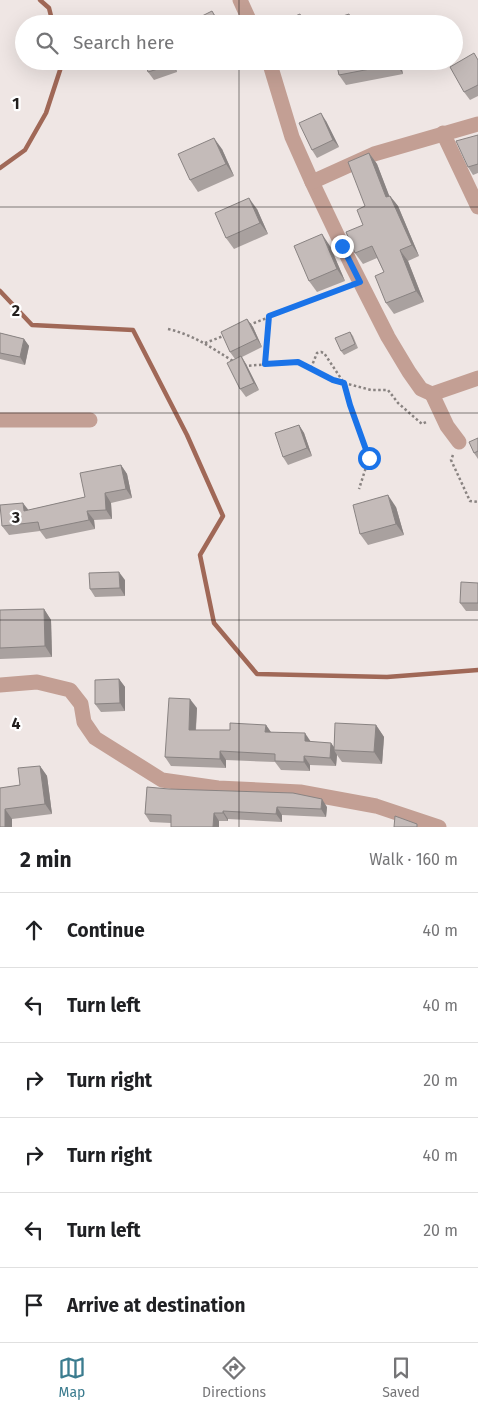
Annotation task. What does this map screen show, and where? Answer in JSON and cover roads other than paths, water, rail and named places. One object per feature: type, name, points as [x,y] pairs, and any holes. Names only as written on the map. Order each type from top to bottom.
[{"type":"street","points":[[240,0],[248,15]]},
{"type":"street","points":[[272,70],[292,137],[360,282],[388,337],[409,372],[421,389],[432,394],[447,426],[459,442]]},
{"type":"street","points":[[312,182],[374,154],[478,124]]},
{"type":"street","points":[[443,133],[478,208]]},
{"type":"street","points":[[432,394],[478,378]]},
{"type":"street","points":[[0,420],[90,420]]},
{"type":"street","points":[[0,685],[38,682],[70,690],[81,704],[84,722],[95,738],[162,780],[218,788],[300,792],[376,806],[439,827]]},
{"type":"waterway","points":[[40,0],[49,8],[51,15]]},
{"type":"waterway","points":[[0,168],[25,150],[46,113],[60,70]]},
{"type":"waterway","points":[[0,291],[32,325],[133,330],[187,435],[223,516],[200,555],[214,623],[257,674],[387,677],[478,670]]}]
